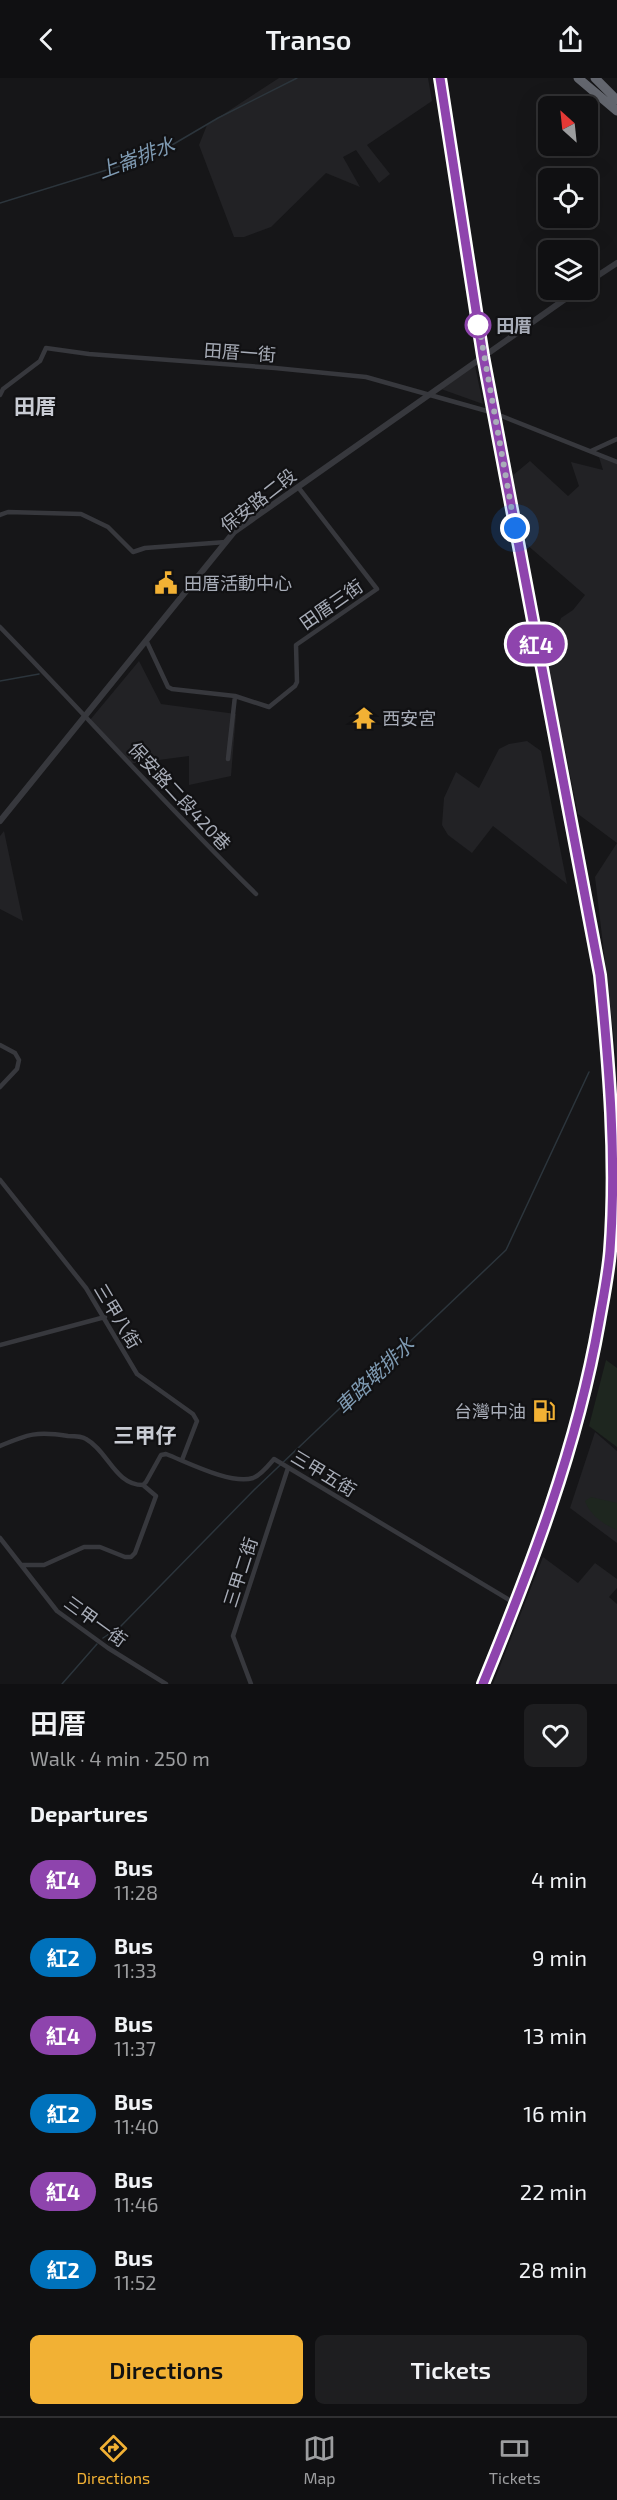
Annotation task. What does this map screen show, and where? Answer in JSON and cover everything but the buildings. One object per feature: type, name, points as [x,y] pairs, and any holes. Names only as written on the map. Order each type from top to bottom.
[{"type":"highway","points":[[578,78],[617,111]]},
{"type":"highway","points":[[595,78],[617,100]]},
{"type":"main road","points":[[440,78],[483,356],[600,975],[607,1050],[612,1175],[610,1250],[584,1399],[563,1471],[516,1604],[483,1684]]},
{"type":"main road","points":[[612,1175],[617,1183]]},
{"type":"street","points":[[598,275],[617,263]]},
{"type":"street","name":"保安路二段","points":[[0,821],[234,532],[564,300]]},
{"type":"street","name":"田厝一街","points":[[0,395],[3,389],[40,361],[46,348],[88,354],[366,377],[494,413],[617,462]]},
{"type":"street","points":[[591,451],[617,439]]},
{"type":"street","name":"田厝三街","points":[[146,640],[168,687],[235,696],[262,706],[273,706],[297,682],[296,645],[377,589],[298,487]]},
{"type":"street","points":[[0,515],[8,512],[81,514],[108,527],[133,552],[145,548],[227,542]]},
{"type":"street","name":"保安路二段420巷","points":[[0,627],[86,715],[204,844],[256,894]]},
{"type":"street","points":[[228,759],[235,696]]},
{"type":"street","points":[[0,1045],[15,1053],[19,1060],[17,1069],[0,1087]]},
{"type":"street","name":"三甲八街","points":[[0,1180],[86,1288],[105,1317],[136,1374],[193,1414],[197,1421],[182,1460]]},
{"type":"street","points":[[610,1250],[617,1245]]},
{"type":"street","points":[[0,1345],[105,1317]]},
{"type":"street","points":[[0,1446],[30,1433],[86,1438],[123,1479],[136,1485],[143,1485],[156,1496],[135,1552],[131,1557],[125,1557],[100,1547],[84,1547],[44,1565],[22,1565]]},
{"type":"street","name":"三甲五街","points":[[143,1485],[160,1455],[166,1454],[229,1477],[250,1479],[258,1476],[274,1459],[516,1604]]},
{"type":"street","name":"三甲二街","points":[[251,1684],[233,1636],[288,1468]]},
{"type":"street","name":"三甲一街","points":[[0,1538],[57,1611],[108,1648],[166,1684]]},
{"type":"shaded area","points":[[279,78],[428,78],[432,101],[367,145],[390,174],[379,183],[356,150],[343,157],[360,187],[326,173],[271,227],[244,237],[234,237],[199,145],[207,125]]},
{"type":"shaded area","points":[[475,366],[483,404],[441,389]]},
{"type":"shaded area","points":[[599,457],[617,464],[617,843],[578,814],[545,651],[554,638],[561,618],[573,610],[585,595],[526,544],[512,476],[530,461],[568,496],[579,486],[571,462],[603,470]]},
{"type":"shaded area","points":[[139,661],[161,704],[236,714],[231,776],[189,785],[189,756],[128,764],[90,720]]},
{"type":"shaded area","points":[[527,741],[541,751],[567,884],[493,826],[472,853],[448,835],[442,825],[444,798],[456,772],[479,788],[499,749],[509,744]]},
{"type":"shaded area","points":[[4,831],[23,921],[0,909],[0,836]]},
{"type":"shaded area","points":[[617,843],[617,1063],[595,877]]},
{"type":"shaded area","points":[[606,1360],[617,1368],[617,1447],[589,1426]]},
{"type":"shaded area","points":[[595,1432],[617,1451],[617,1543],[570,1508]]},
{"type":"shaded area","points":[[591,1497],[617,1503],[617,1530],[593,1515],[585,1501]]},
{"type":"shaded area","points":[[543,1557],[578,1583],[595,1563],[617,1579],[617,1588],[609,1597],[617,1604],[617,1684],[493,1684]]},
{"type":"waterway","name":"上崙排水","points":[[0,203],[155,155],[218,118],[297,78]]},
{"type":"waterway","points":[[0,681],[39,674]]},
{"type":"waterway","name":"車路墘排水","points":[[103,1638],[121,1626],[254,1490],[506,1250],[589,1072]]},
{"type":"waterway","name":"車路墘排水","points":[[62,1684],[97,1644]]},
{"type":"bus line","name":"紅4","points":[[440,78],[483,356],[600,975],[607,1050],[612,1166],[607,1278],[584,1399],[563,1471],[521,1592],[483,1684]]},
{"type":"place","name":"田厝","points":[[478,325]]},
{"type":"place","name":"田厝活動中心","points":[[166,583]]},
{"type":"place","name":"西安宮","points":[[364,718]]},
{"type":"place","name":"台灣中油","points":[[544,1411]]},
{"type":"district","name":"田厝","points":[[35,405]]},
{"type":"district","name":"三甲仔","points":[[145,1434]]},
{"type":"route","points":[[478,325],[477,315],[515,528]]}]
